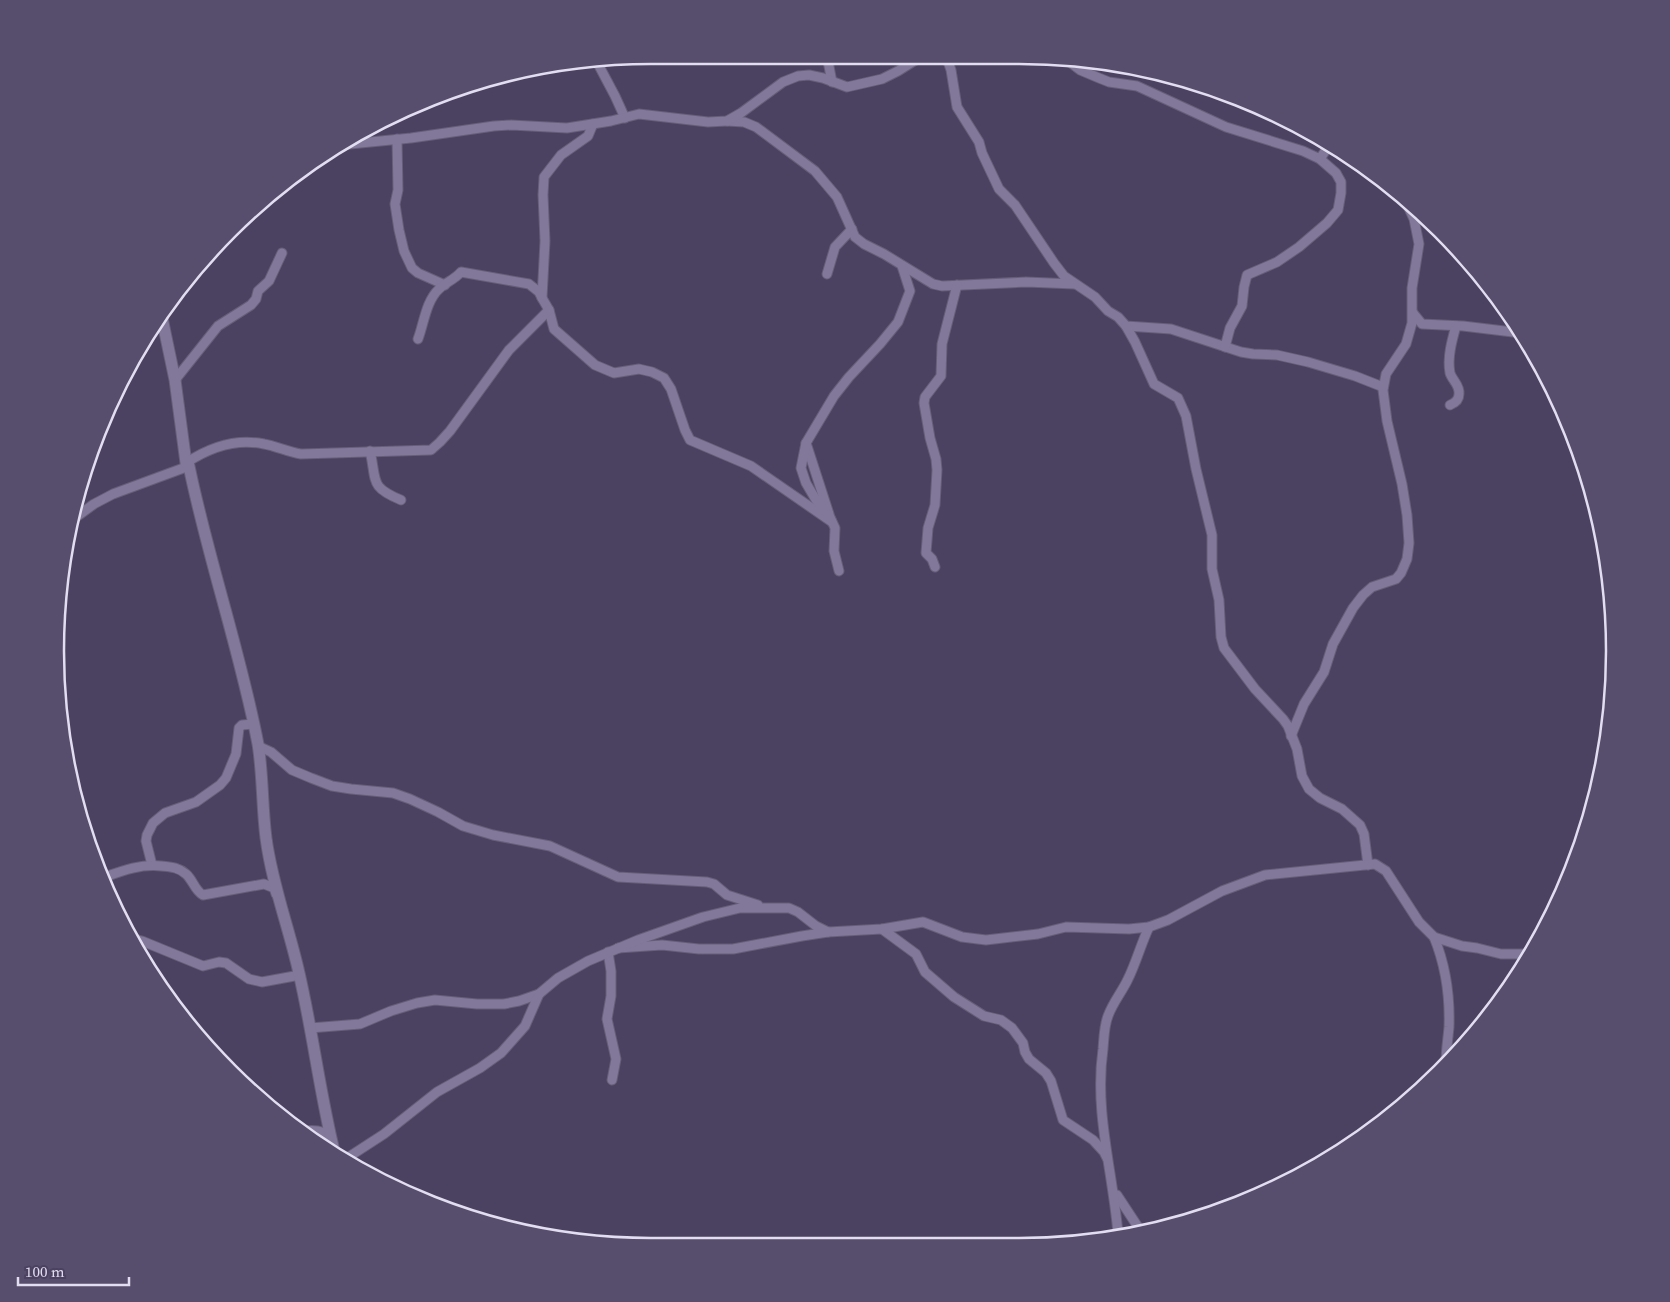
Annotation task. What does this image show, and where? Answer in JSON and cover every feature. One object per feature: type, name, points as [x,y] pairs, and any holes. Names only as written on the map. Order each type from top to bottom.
[{"type":"street","points":[[829,64],[832,82]]},
{"type":"street","points":[[727,121],[793,77],[809,75],[847,87],[882,78],[909,64]]},
{"type":"street","points":[[948,64],[957,106],[979,142],[999,189],[1014,205],[1064,276],[1095,297],[1126,326],[1154,384],[1178,398],[1186,416],[1196,470],[1212,535],[1212,570],[1219,600],[1223,644],[1228,655],[1255,689],[1283,719],[1292,736],[1302,776],[1309,789],[1320,798],[1342,809],[1360,825],[1364,834],[1368,865]]},
{"type":"street","points":[[599,66],[612,89],[624,118]]},
{"type":"street","points":[[1076,67],[1109,82],[1137,86],[1226,127],[1303,151],[1320,159],[1336,172],[1341,182],[1338,210],[1327,223],[1300,247],[1271,266],[1248,275],[1244,287],[1242,306],[1230,328],[1225,347]]},
{"type":"street","points":[[355,143],[494,126],[567,128],[639,114],[699,121],[744,122],[756,127],[815,171],[838,197],[855,237],[933,284],[942,286],[1026,282],[1075,284]]},
{"type":"street","points":[[542,298],[545,241],[542,195],[544,177],[561,156],[588,136],[593,124]]},
{"type":"street","points":[[397,139],[398,190],[395,204],[398,230],[404,251],[412,268],[418,273],[445,285]]},
{"type":"street","points":[[1320,159],[1326,150]]},
{"type":"street","points":[[1292,736],[1304,704],[1324,672],[1333,644],[1353,608],[1372,587],[1396,579],[1408,559],[1407,515],[1402,484],[1387,421],[1383,387],[1386,374],[1406,344],[1411,329],[1413,313],[1412,288],[1419,244],[1412,215]]},
{"type":"street","points":[[828,274],[835,246],[852,229]]},
{"type":"street","points":[[175,380],[218,326],[251,305],[256,299],[258,291],[270,281],[282,253]]},
{"type":"street","points":[[831,519],[806,483],[801,468],[806,443],[834,396],[898,322],[910,291],[902,266]]},
{"type":"street","points":[[418,339],[426,310],[434,295],[461,272],[529,284],[539,292],[549,310],[554,329],[595,365],[614,373],[639,369],[652,372],[664,378],[671,389],[690,440],[751,466],[831,519]]},
{"type":"street","points":[[935,567],[932,559],[926,553],[926,546],[928,528],[936,505],[937,470],[924,403],[925,397],[940,376],[942,344],[957,285]]},
{"type":"street","points":[[80,514],[113,494],[188,464],[208,449],[237,442],[264,444],[301,454],[427,450],[434,448],[450,431],[456,420],[509,350],[549,310]]},
{"type":"street","points":[[1413,313],[1422,324],[1512,332]]},
{"type":"street","points":[[163,324],[198,513],[226,611],[258,746],[266,839],[277,896]]},
{"type":"street","points":[[1126,326],[1171,328],[1225,347],[1252,354],[1277,355],[1308,362],[1355,376],[1383,387]]},
{"type":"street","points":[[1450,406],[1460,394],[1450,370],[1450,357],[1456,326]]},
{"type":"street","points":[[806,443],[834,528],[834,551],[839,571]]},
{"type":"street","points":[[370,451],[378,487],[386,494],[400,500]]},
{"type":"street","points":[[152,865],[146,841],[153,823],[165,813],[196,802],[220,786],[226,778],[236,754],[239,728],[242,725],[253,724]]},
{"type":"street","points":[[258,746],[271,752],[292,770],[332,786],[393,793],[438,812],[463,826],[493,835],[550,846],[618,877],[707,882],[714,884],[727,895],[772,908]]},
{"type":"street","points":[[618,948],[662,945],[699,949],[733,949],[828,932],[882,929],[923,922],[962,937],[986,940],[1038,934],[1066,927],[1081,926],[1104,930],[1129,929],[1149,926],[1168,920],[1222,890],[1265,875],[1375,864],[1386,871],[1419,922],[1434,937],[1462,946],[1501,954],[1522,954]]},
{"type":"street","points":[[108,876],[136,866],[152,865],[182,870],[192,880],[198,891],[203,894],[264,884],[274,888],[289,931],[300,975],[331,1139]]},
{"type":"street","points":[[310,1028],[360,1024],[391,1011],[435,1000],[477,1004],[504,1004],[519,1001],[538,994],[572,970],[608,952],[702,918],[740,908],[794,910],[828,932]]},
{"type":"street","points":[[1118,1230],[1114,1190],[1107,1158],[1100,1088],[1100,1068],[1107,1017],[1114,1002],[1128,981],[1149,926]]},
{"type":"street","points":[[882,929],[916,954],[926,972],[954,997],[984,1016],[1001,1020],[1012,1028],[1023,1043],[1029,1059],[1046,1072],[1051,1081],[1063,1120],[1093,1140],[1107,1158]]},
{"type":"street","points":[[1434,937],[1443,967],[1448,1010],[1447,1053]]},
{"type":"street","points":[[140,940],[202,966],[219,962],[226,963],[249,978],[262,982],[300,975]]},
{"type":"street","points":[[608,952],[611,971],[611,996],[607,1019],[616,1059],[612,1080]]},
{"type":"street","points":[[350,1155],[384,1134],[437,1092],[480,1068],[501,1053],[524,1026],[538,994]]},
{"type":"street","points":[[314,1131],[326,1133],[335,1146]]},
{"type":"street","points":[[1114,1190],[1137,1226]]}]
